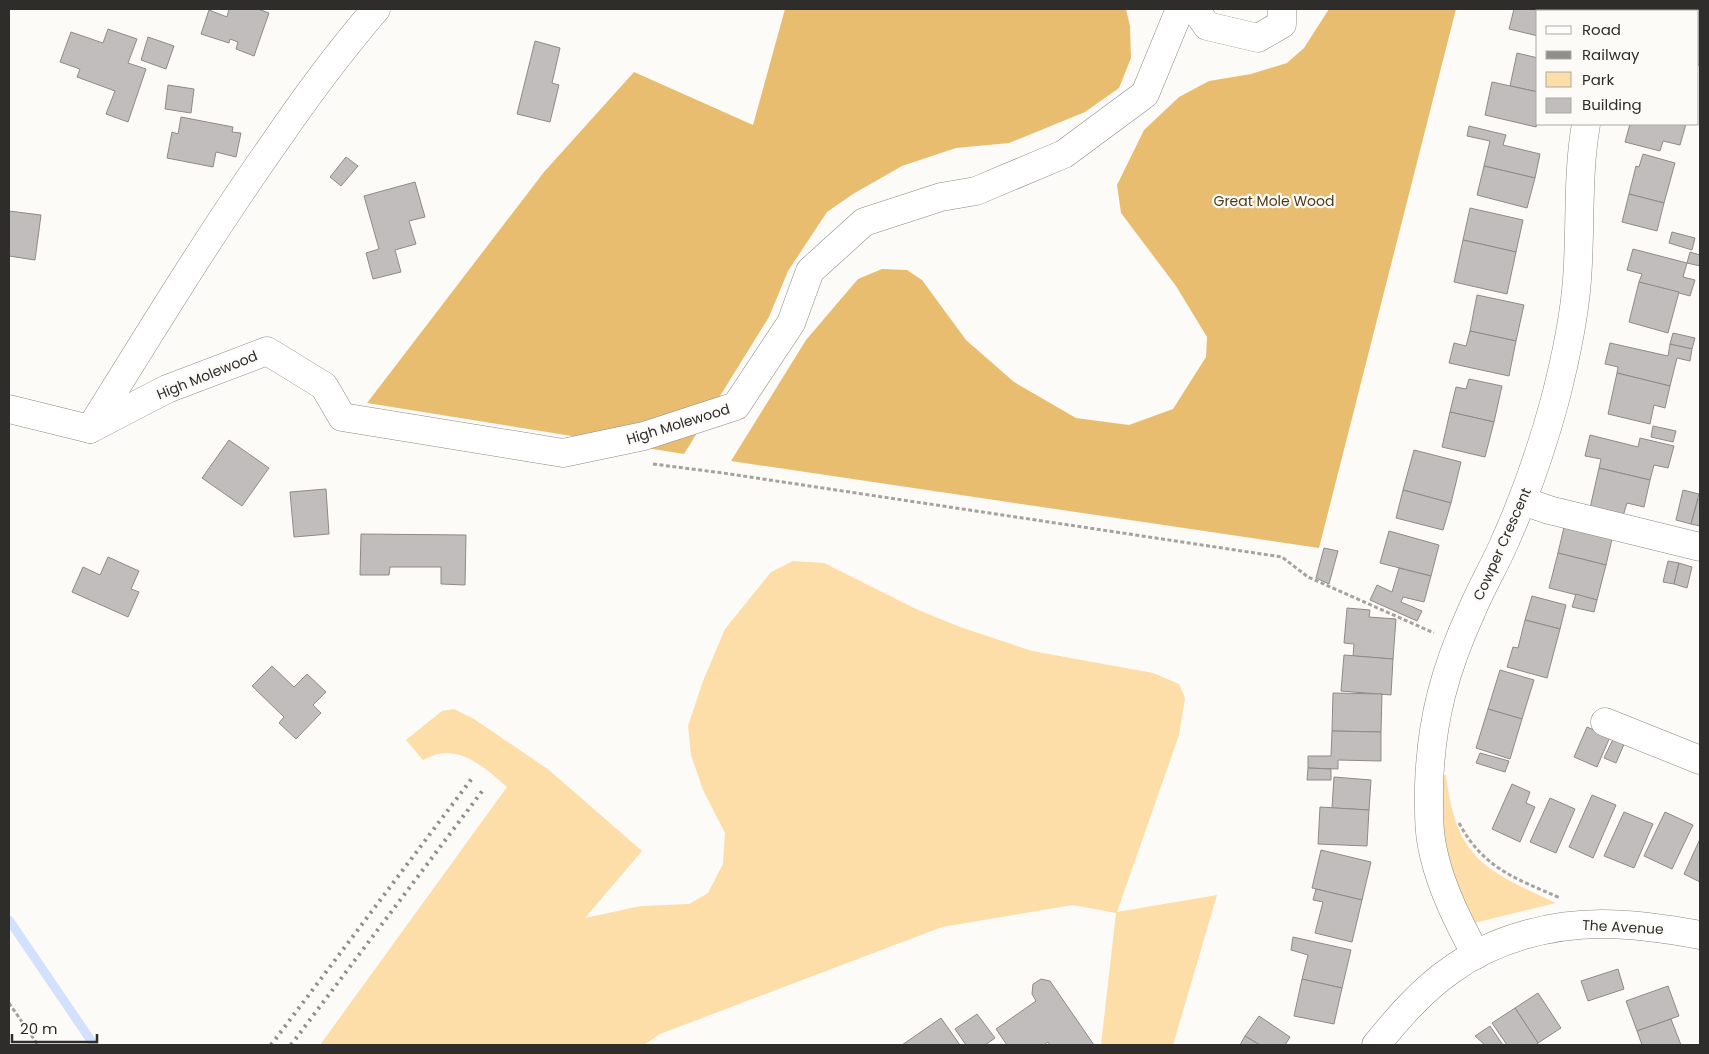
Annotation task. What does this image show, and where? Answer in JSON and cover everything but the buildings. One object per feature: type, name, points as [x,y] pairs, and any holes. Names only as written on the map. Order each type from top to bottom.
[{"type":"street","points":[[9,409],[90,429],[240,191],[312,89],[376,9]]},
{"type":"street","name":"High Molewood","points":[[90,429],[167,389],[267,351],[324,386],[342,417],[563,453],[644,436],[736,406],[791,323],[810,271],[864,222],[941,197],[976,192],[1064,154],[1145,94],[1180,9]]},
{"type":"street","points":[[1195,9],[1207,26],[1258,38],[1282,24],[1282,9]]},
{"type":"street","name":"Cowper Crescent","points":[[1476,955],[1444,891],[1434,855],[1428,823],[1432,738],[1444,681],[1457,644],[1523,501],[1546,430],[1569,334],[1577,283],[1580,228],[1580,159],[1586,125]]},
{"type":"street","points":[[1523,501],[1549,510],[1700,547]]},
{"type":"street","points":[[1605,722],[1700,760]]},
{"type":"street","name":"The Avenue","points":[[1376,1045],[1393,1024],[1430,986],[1452,969],[1476,955],[1531,933],[1555,927],[1574,925],[1633,925],[1700,934]]},
{"type":"path","points":[[723,473],[1282,556],[1308,577],[1457,644]]},
{"type":"path","points":[[1457,816],[1472,844],[1496,868],[1567,901],[1574,925]]},
{"type":"path","points":[[9,1003],[38,1045]]},
{"type":"green space","points":[[785,9],[1126,9],[1130,26],[1131,58],[1119,88],[1085,112],[1009,143],[956,148],[902,166],[853,194],[827,212],[788,271],[769,317],[684,454],[367,403],[544,172],[634,72],[753,125]]},
{"type":"green space","name":"Great Mole Wood","points":[[1329,9],[1456,9],[1319,548],[731,461],[806,340],[858,279],[882,269],[907,270],[922,280],[966,340],[1014,382],[1076,418],[1129,425],[1173,409],[1206,357],[1207,337],[1176,286],[1121,213],[1117,185],[1144,130],[1179,97],[1209,81],[1251,74],[1287,63],[1304,48]]},
{"type":"green space","points":[[793,561],[824,563],[916,609],[960,627],[1032,651],[1153,673],[1179,684],[1185,698],[1179,735],[1117,912],[1217,895],[1173,1045],[1101,1045],[1116,913],[1073,905],[942,927],[660,1034],[644,1045],[320,1045],[507,787],[476,762],[457,754],[438,754],[423,760],[406,740],[442,711],[454,709],[474,719],[549,770],[642,851],[585,918],[641,906],[689,904],[708,893],[723,864],[725,833],[703,790],[691,755],[688,726],[703,681],[725,629],[771,572]]},
{"type":"green space","points":[[1446,775],[1457,826],[1466,844],[1478,858],[1510,881],[1556,903],[1474,923],[1463,912],[1442,849],[1440,776]]},
{"type":"waterway","points":[[9,920],[94,1045]]},
{"type":"railway","points":[[271,1045],[473,777]]},
{"type":"railway","points":[[291,1045],[483,790]]}]
